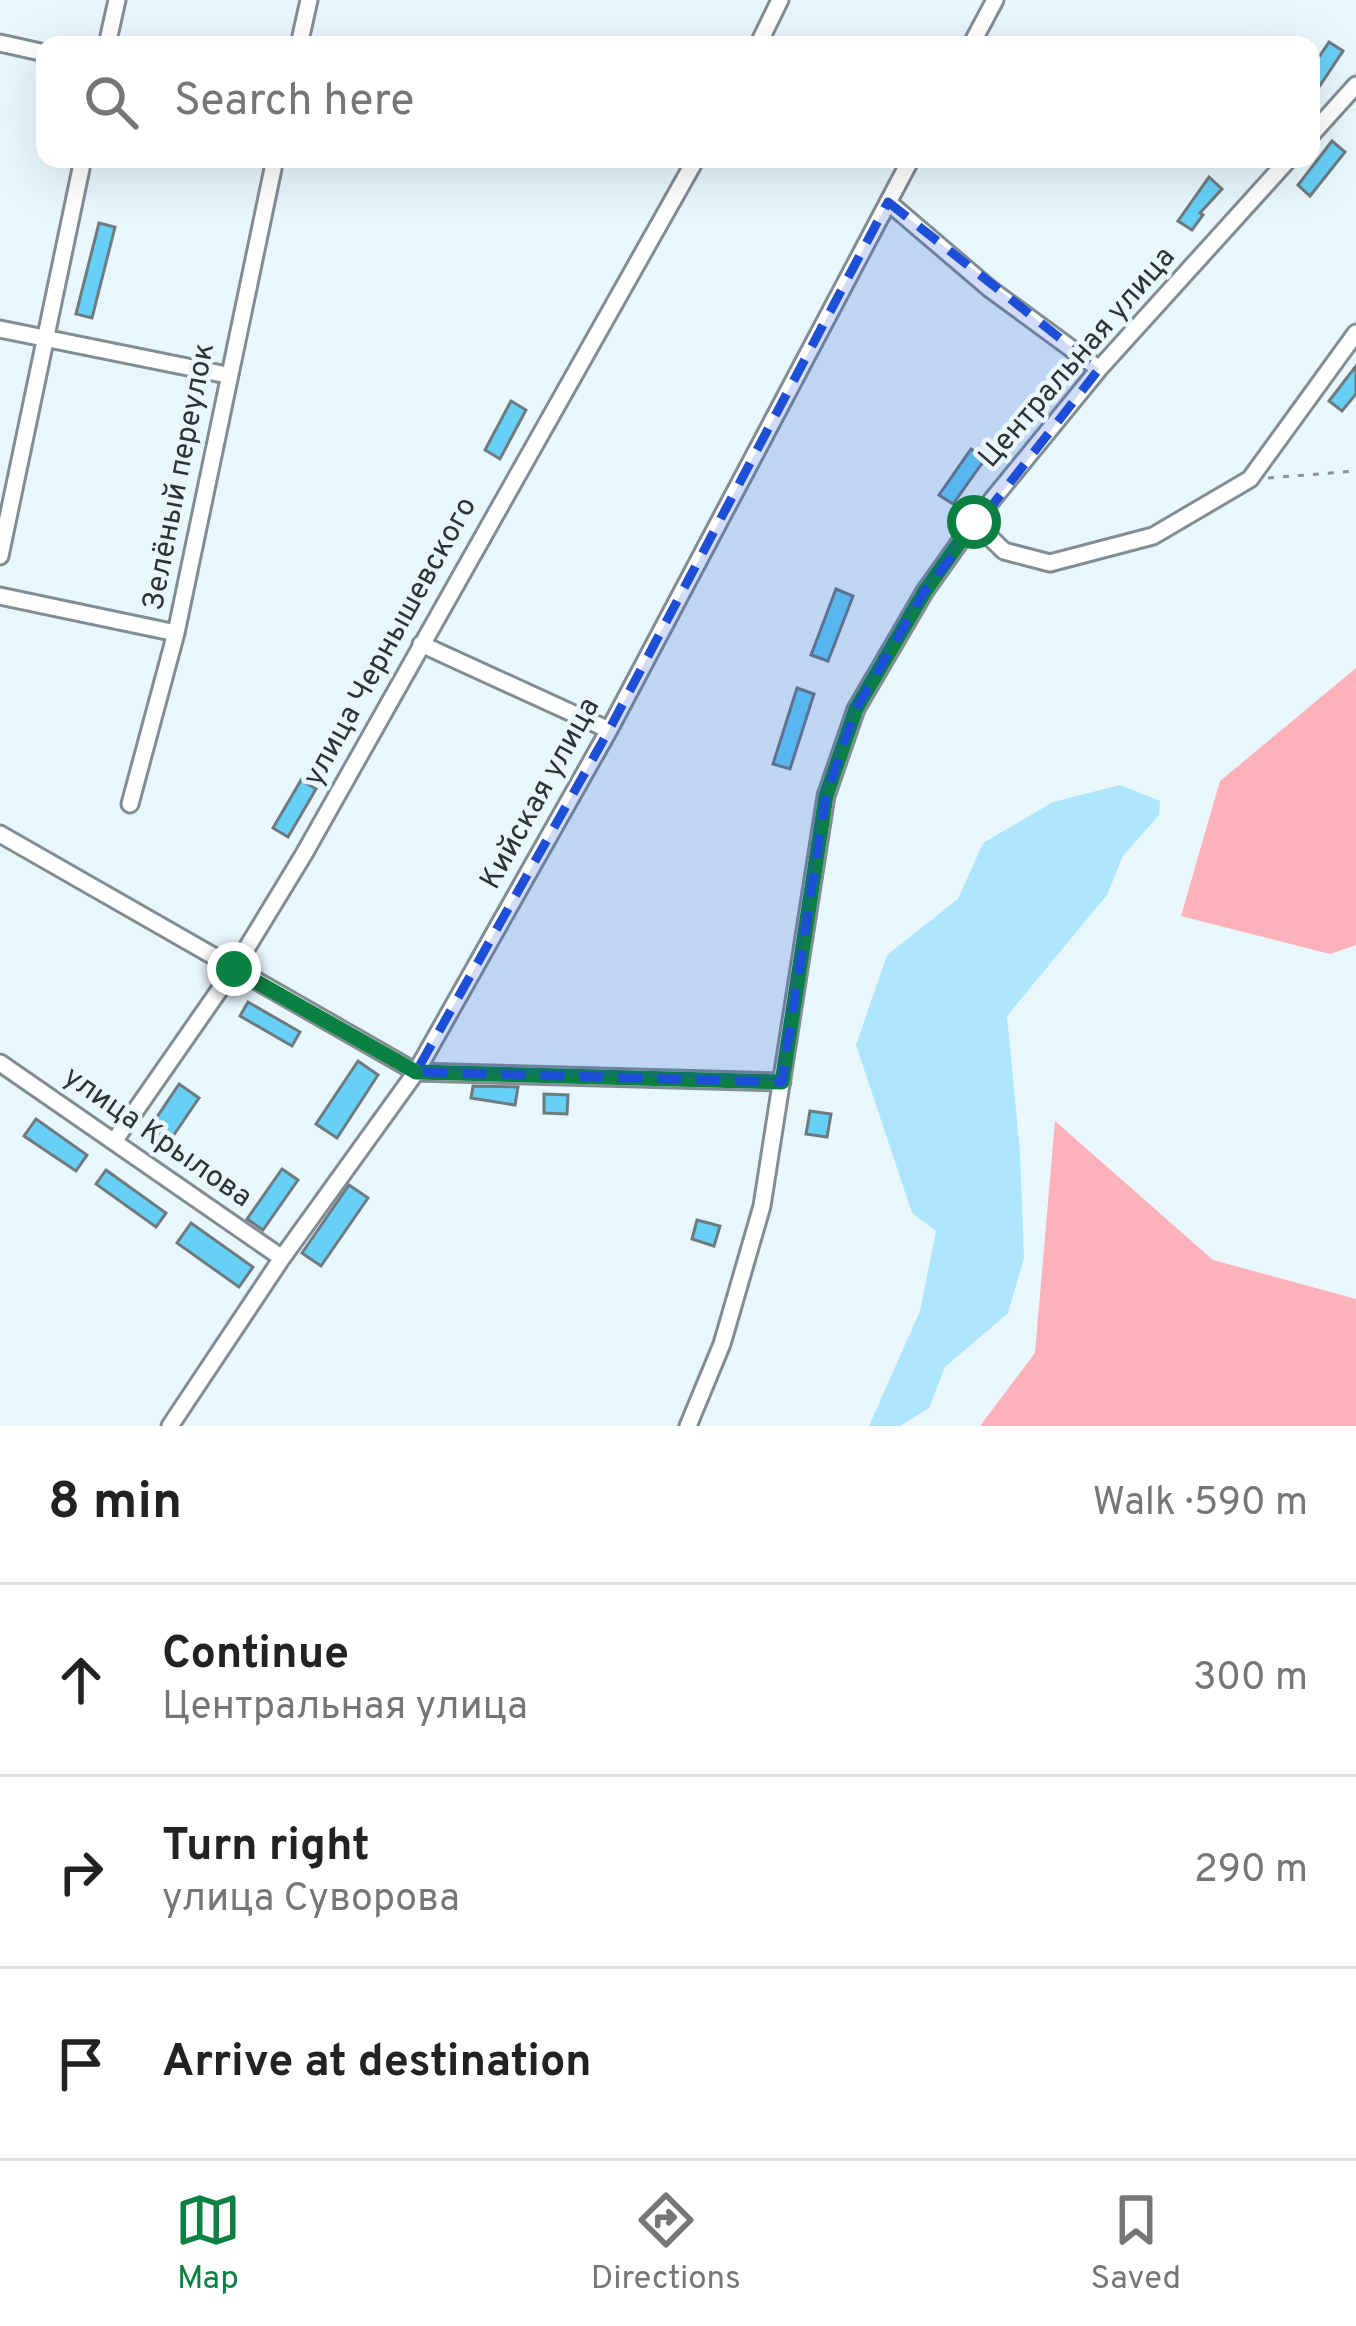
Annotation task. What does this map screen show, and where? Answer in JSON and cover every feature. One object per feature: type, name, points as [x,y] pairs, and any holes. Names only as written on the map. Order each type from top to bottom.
[{"type":"street","points":[[109,36],[117,0]]},
{"type":"street","points":[[301,36],[309,0]]},
{"type":"street","points":[[762,36],[780,0]]},
{"type":"street","points":[[976,36],[994,0]]},
{"type":"street","points":[[0,44],[36,51]]},
{"type":"street","points":[[1320,125],[1356,86]]},
{"type":"street","points":[[0,556],[81,168]]},
{"type":"street","name":"Зелёный переулок","points":[[130,804],[176,633],[272,168]]},
{"type":"street","name":"улица Чернышевского","points":[[115,1140],[234,969],[691,168]]},
{"type":"street","name":"Кийская улица","points":[[170,1426],[281,1258],[416,1072],[609,730],[906,168]]},
{"type":"street","name":"Центральная улица","points":[[688,1426],[722,1344],[762,1206],[826,796],[856,709],[925,591],[974,522],[1099,369],[1281,168]]},
{"type":"street","points":[[888,202],[990,290],[1099,369]]},
{"type":"street","points":[[0,329],[227,375]]},
{"type":"street","points":[[974,522],[1004,551],[1050,563],[1153,536],[1250,479],[1356,333]]},
{"type":"street","points":[[0,596],[176,633]]},
{"type":"street","points":[[421,644],[609,730]]},
{"type":"street","points":[[0,834],[416,1072],[782,1082]]},
{"type":"street","name":"улица Крылова","points":[[0,1063],[281,1258]]},
{"type":"path","points":[[1250,479],[1356,471]]},
{"type":"highlighted area","points":[[888,202],[1099,369],[925,591],[856,709],[826,796],[782,1082],[416,1072],[609,730]]},
{"type":"shaded area","points":[[1356,668],[1356,945],[1330,954],[1181,916],[1220,781]]},
{"type":"shaded area","points":[[1055,1121],[1213,1260],[1356,1299],[1356,1426],[980,1426],[1035,1353]]},
{"type":"water","points":[[1120,785],[1160,801],[1159,815],[1123,856],[1107,895],[1007,1016],[1024,1258],[1008,1313],[945,1367],[929,1408],[900,1426],[869,1426],[920,1311],[936,1231],[912,1213],[856,1045],[887,955],[958,899],[983,843],[1053,802]]},
{"type":"building","points":[[1329,42],[1343,51],[1320,86],[1320,56]]},
{"type":"building","points":[[1332,141],[1345,152],[1310,196],[1298,185],[1311,168],[1320,168],[1320,157]]},
{"type":"building","points":[[1209,177],[1222,189],[1192,230],[1178,221]]},
{"type":"building","points":[[99,223],[115,227],[92,318],[76,314]]},
{"type":"building","points":[[1356,366],[1356,394],[1342,411],[1329,401]]},
{"type":"building","points":[[511,401],[526,410],[500,459],[485,450]]},
{"type":"building","points":[[971,449],[985,459],[953,504],[939,495]]},
{"type":"building","points":[[836,589],[853,596],[828,661],[811,655]]},
{"type":"building","points":[[797,688],[814,694],[790,769],[773,764]]},
{"type":"building","points":[[301,780],[316,789],[288,837],[273,828]]},
{"type":"building","points":[[248,1002],[300,1032],[292,1046],[240,1016]]},
{"type":"building","points":[[358,1061],[378,1075],[337,1138],[316,1124]]},
{"type":"building","points":[[179,1084],[199,1098],[169,1142],[149,1129]]},
{"type":"building","points":[[473,1086],[518,1087],[515,1105],[471,1098]]},
{"type":"building","points":[[544,1094],[568,1095],[567,1114],[544,1113]]},
{"type":"building","points":[[810,1111],[831,1114],[827,1137],[806,1134]]},
{"type":"building","points":[[36,1119],[87,1155],[76,1171],[24,1136]]},
{"type":"building","points":[[282,1169],[298,1180],[263,1230],[247,1219]]},
{"type":"building","points":[[106,1170],[166,1213],[156,1227],[96,1184]]},
{"type":"building","points":[[349,1185],[368,1198],[321,1266],[302,1253]]},
{"type":"building","points":[[697,1220],[720,1226],[714,1246],[692,1239]]},
{"type":"building","points":[[191,1223],[253,1267],[239,1287],[177,1243]]},
{"type":"route","points":[[234,969],[416,1072],[782,1082],[826,796],[856,709],[925,591],[974,522]]}]
